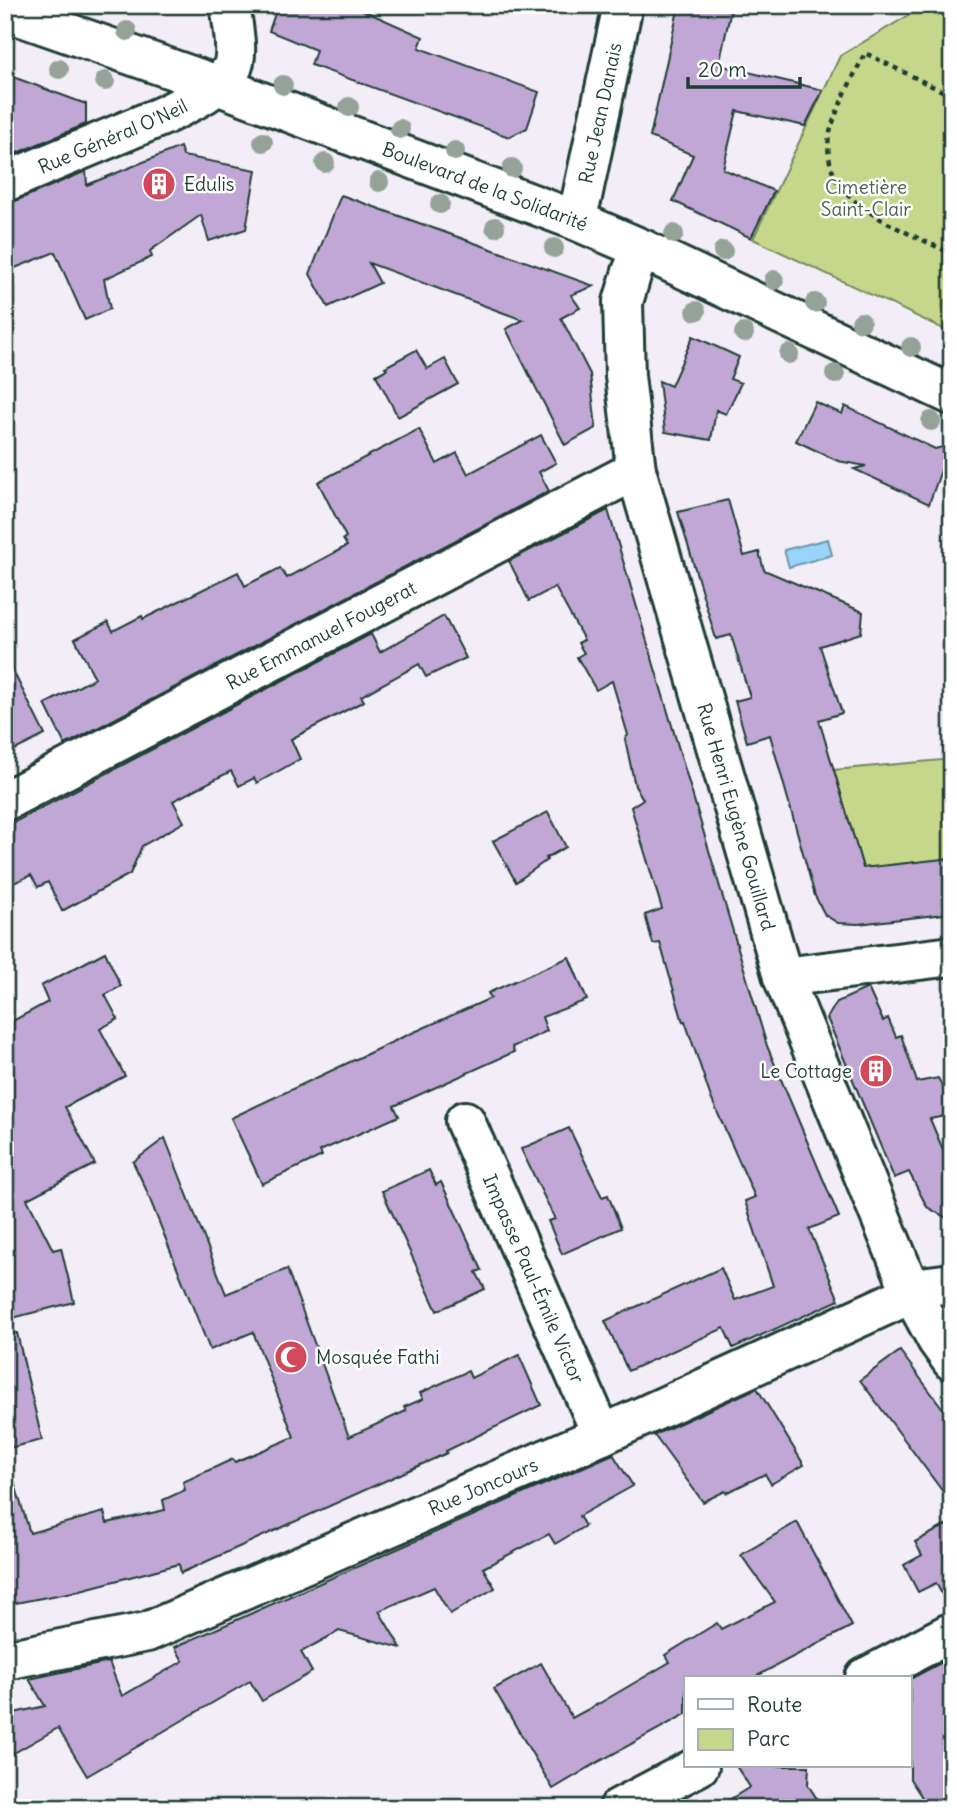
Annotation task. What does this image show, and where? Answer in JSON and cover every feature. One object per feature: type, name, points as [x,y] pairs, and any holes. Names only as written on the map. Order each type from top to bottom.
[{"type":"street","points":[[216,85],[232,69],[236,45],[230,5]]},
{"type":"street","name":"Rue Jean Danais","points":[[575,220],[623,5]]},
{"type":"street","name":"Boulevard de la Solidarité","points":[[5,11],[216,85],[575,220],[952,395]]},
{"type":"street","name":"Rue Général O'Neil","points":[[5,182],[162,116],[216,85]]},
{"type":"street","name":"Rue Henri Eugène Gouillard","points":[[642,249],[623,302],[625,376],[636,470],[783,977],[912,1294],[937,1340],[952,1361]]},
{"type":"street","name":"Rue Emmanuel Fougerat","points":[[5,801],[636,470]]},
{"type":"street","points":[[783,977],[952,956]]},
{"type":"street","name":"Impasse Paul-Émile Victor","points":[[465,1121],[602,1435]]},
{"type":"street","name":"Rue Joncours","points":[[5,1660],[147,1632],[602,1435],[928,1286],[952,1283]]},
{"type":"street","points":[[869,1676],[952,1632]]},
{"type":"street","points":[[619,1808],[695,1768]]},
{"type":"path","points":[[952,96],[865,53],[838,111],[830,133],[828,152],[834,173],[843,190],[859,204],[881,219],[952,254]]},
{"type":"green space","name":"Cimetière Saint-Clair","points":[[926,5],[952,5],[952,333],[753,239],[840,56]]},
{"type":"green space","points":[[952,759],[952,858],[863,868],[834,770]]},
{"type":"water","points":[[828,539],[832,555],[789,567],[784,550]]},
{"type":"building","points":[[278,5],[351,5],[423,37],[419,48],[539,92],[527,128],[509,137],[311,65],[316,50],[269,31]]},
{"type":"building","points":[[679,5],[732,5],[719,65],[823,90],[805,126],[737,111],[723,169],[774,191],[751,238],[673,201],[693,155],[650,137]]},
{"type":"building","points":[[5,74],[86,104],[86,124],[5,158]]},
{"type":"building","points":[[180,147],[183,156],[256,170],[246,229],[209,241],[201,215],[150,251],[152,257],[104,279],[110,309],[85,320],[55,252],[5,272],[5,203],[86,171],[87,185]]},
{"type":"building","points":[[341,195],[594,286],[571,295],[580,308],[561,318],[590,374],[596,428],[565,445],[506,329],[523,320],[369,263],[380,283],[328,307],[310,274]]},
{"type":"building","points":[[693,336],[739,357],[730,379],[741,383],[726,414],[716,410],[711,440],[665,432],[659,381],[671,386]]},
{"type":"building","points":[[416,350],[427,369],[445,359],[458,384],[398,417],[376,375]]},
{"type":"building","points":[[815,402],[842,414],[845,406],[935,449],[950,445],[929,504],[854,469],[866,466],[838,461],[796,441]]},
{"type":"building","points":[[419,429],[437,464],[457,453],[468,474],[541,435],[556,463],[539,472],[549,491],[65,745],[45,704],[95,678],[75,639],[108,622],[113,631],[142,616],[143,619],[238,572],[245,586],[280,568],[287,578],[347,546],[343,539],[346,537],[318,482]]},
{"type":"building","points":[[728,500],[744,556],[759,552],[764,570],[863,612],[861,633],[820,646],[842,713],[819,720],[863,868],[952,858],[952,913],[858,924],[838,923],[825,915],[815,896],[770,735],[747,742],[735,701],[750,697],[731,635],[716,639],[678,512]]},
{"type":"building","points":[[608,510],[767,1046],[839,1217],[809,1229],[839,1300],[733,1348],[724,1328],[628,1371],[605,1321],[721,1268],[735,1300],[773,1286],[745,1201],[755,1197],[711,1098],[685,1021],[683,1022],[660,943],[653,944],[645,915],[662,909],[631,807],[643,799],[635,786],[625,739],[628,735],[612,681],[596,690],[577,657],[584,653],[578,643],[584,640],[555,587],[529,601],[509,561]]},
{"type":"building","points":[[444,616],[466,658],[426,677],[419,664],[361,696],[364,701],[291,739],[300,759],[257,783],[254,778],[239,786],[231,771],[173,801],[184,822],[142,846],[130,874],[62,911],[48,882],[38,887],[31,875],[5,887],[5,827],[371,634],[380,652]]},
{"type":"building","points":[[5,655],[45,735],[5,755]]},
{"type":"building","points":[[548,812],[566,847],[546,858],[547,860],[516,882],[493,841]]},
{"type":"building","points":[[105,952],[121,986],[105,995],[118,1019],[100,1029],[125,1076],[65,1107],[95,1164],[27,1199],[53,1250],[61,1248],[74,1302],[5,1320],[5,1025],[48,1002],[41,986]]},
{"type":"building","points":[[569,957],[587,1000],[542,1017],[547,1031],[512,1047],[514,1052],[394,1106],[399,1116],[320,1151],[322,1156],[262,1184],[231,1118],[491,998],[488,993]]},
{"type":"building","points":[[868,988],[883,1021],[888,1018],[896,1037],[901,1035],[917,1082],[938,1078],[947,1095],[950,1115],[930,1119],[952,1171],[952,1221],[927,1207],[909,1172],[894,1178],[827,1018],[837,1002]]},
{"type":"building","points":[[569,1128],[602,1197],[608,1195],[621,1228],[562,1254],[548,1221],[555,1219],[521,1149]]},
{"type":"building","points":[[165,1138],[226,1294],[287,1269],[349,1437],[406,1411],[404,1407],[423,1399],[420,1393],[468,1371],[471,1378],[519,1355],[541,1405],[446,1451],[447,1453],[181,1573],[179,1564],[73,1592],[5,1605],[5,1479],[13,1478],[30,1533],[104,1512],[107,1523],[165,1510],[163,1500],[185,1490],[183,1482],[233,1459],[235,1462],[294,1437],[253,1332],[210,1350],[133,1162]]},
{"type":"building","points":[[429,1170],[436,1185],[441,1182],[482,1270],[476,1272],[485,1289],[437,1311],[382,1191]]},
{"type":"building","points":[[17,1333],[42,1440],[5,1449],[5,1334]]},
{"type":"building","points":[[900,1351],[952,1421],[952,1504],[860,1380]]},
{"type":"building","points":[[757,1388],[804,1465],[771,1484],[765,1474],[703,1502],[654,1435]]},
{"type":"building","points":[[613,1454],[633,1486],[579,1516],[585,1526],[555,1544],[549,1534],[483,1568],[495,1588],[450,1614],[434,1587],[379,1611],[401,1648],[339,1631],[301,1652],[312,1672],[262,1701],[250,1681],[87,1776],[58,1728],[5,1758],[5,1715],[45,1706],[29,1679],[109,1662],[122,1696],[183,1661],[175,1647]]},
{"type":"building","points":[[797,1522],[852,1626],[757,1676],[684,1676],[684,1715],[553,1789],[494,1689],[541,1663],[572,1718],[600,1703],[670,1662],[665,1655],[717,1623],[721,1629],[775,1602],[741,1555]]},
{"type":"building","points":[[952,1522],[951,1611],[936,1583],[918,1592],[904,1565],[922,1555],[915,1542]]},
{"type":"building","points":[[952,1657],[952,1808],[929,1808],[910,1779],[912,1678]]},
{"type":"building","points":[[737,1768],[809,1768],[808,1785],[823,1808],[716,1808],[750,1787]]},
{"type":"place","name":"Edulis","points":[[159,184]]},
{"type":"place","name":"Le Cottage","points":[[876,1071]]},
{"type":"place","name":"Mosquée Fathi","points":[[291,1357]]}]
